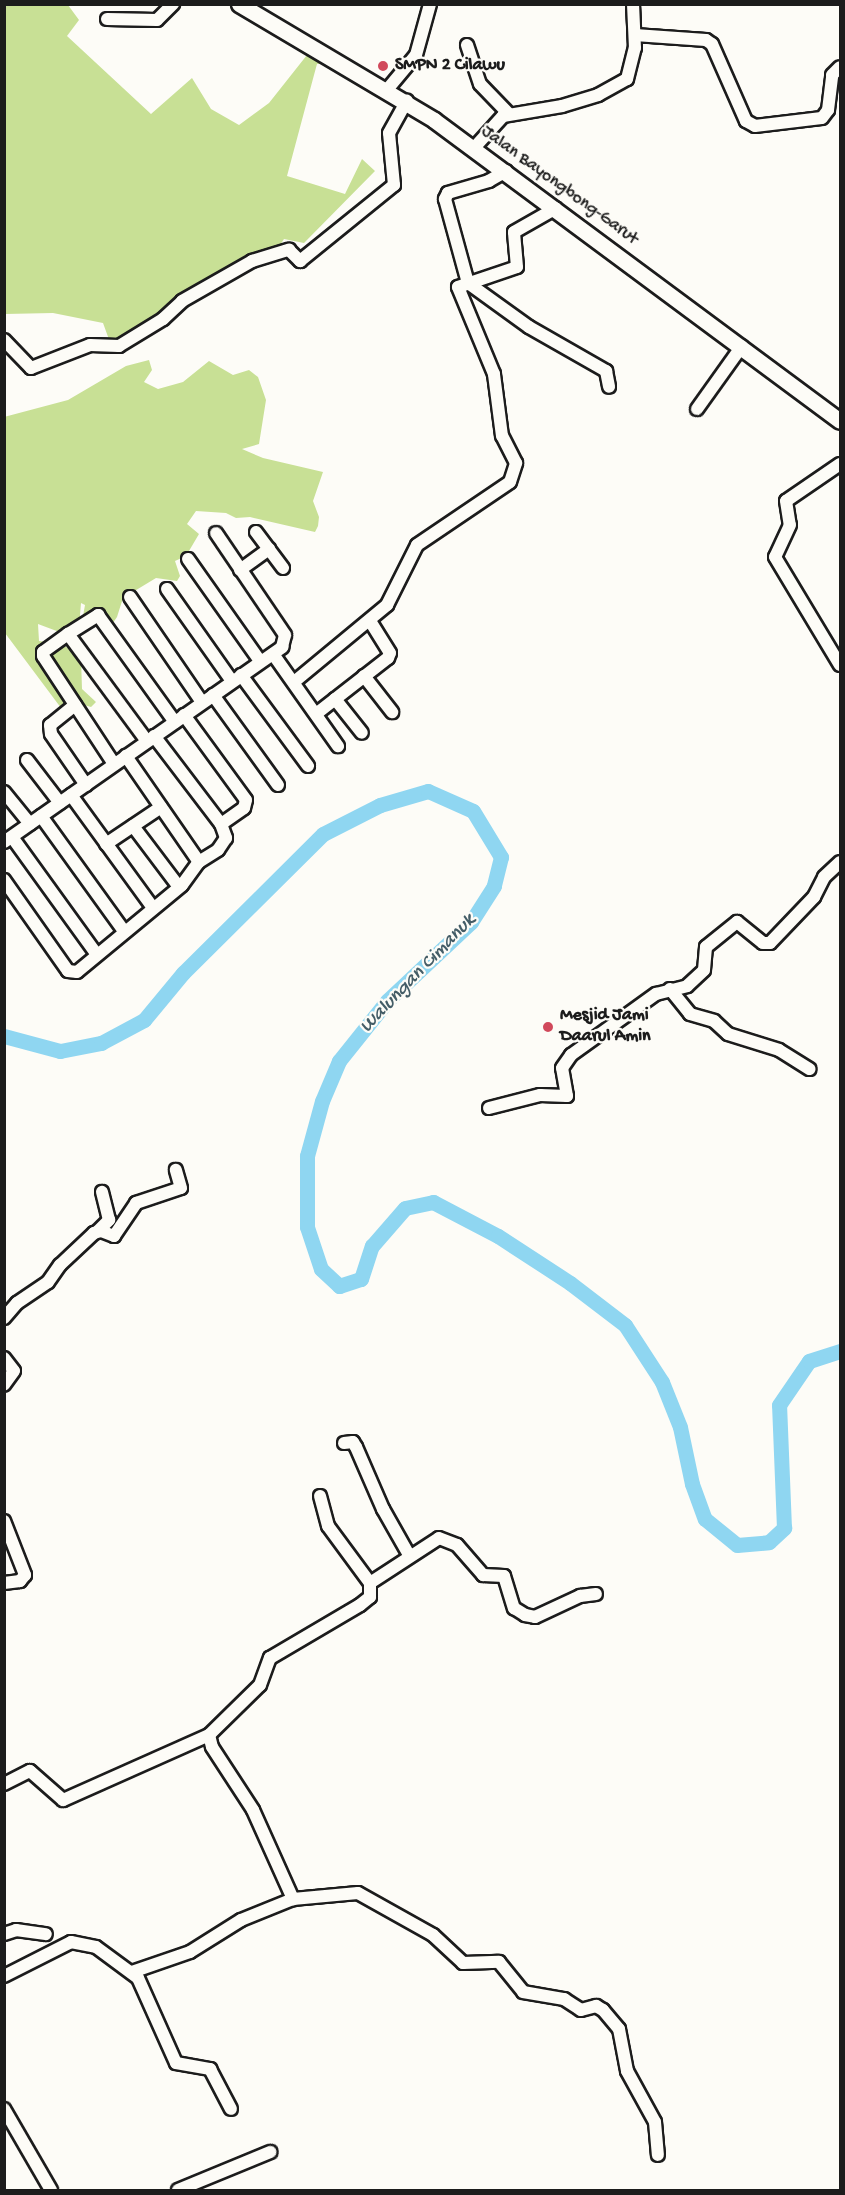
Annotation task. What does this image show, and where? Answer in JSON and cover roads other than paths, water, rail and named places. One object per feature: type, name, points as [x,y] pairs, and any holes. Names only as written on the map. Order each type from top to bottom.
[{"type":"main road","name":"Jalan Bayongbong-Garut","points":[[239,4],[386,91],[407,101],[506,171],[840,421]]},
{"type":"street","points":[[107,19],[158,20],[173,4]]},
{"type":"street","points":[[386,91],[416,55],[430,4]]},
{"type":"street","points":[[474,148],[495,123],[509,114],[562,106],[620,85],[630,70],[635,34],[633,4]]},
{"type":"street","points":[[635,34],[706,40],[712,44],[746,121],[755,126],[822,118],[828,110],[832,75],[840,67]]},
{"type":"street","points":[[467,45],[480,84],[509,114]]},
{"type":"street","points":[[4,340],[32,368],[90,345],[119,346],[164,319],[182,301],[252,261],[289,250],[300,261],[394,185],[389,133],[407,101]]},
{"type":"street","points":[[506,171],[487,182],[448,193],[445,199],[468,283],[529,327],[606,371],[609,387]]},
{"type":"street","points":[[294,682],[387,605],[417,545],[510,482],[516,463],[502,436],[494,374],[458,290],[468,283],[517,267],[514,232],[556,208]]},
{"type":"street","points":[[696,409],[742,346]]},
{"type":"street","points":[[840,464],[786,501],[790,525],[775,557],[840,665]]},
{"type":"street","points":[[256,532],[283,568]]},
{"type":"street","points":[[97,955],[8,839],[282,647],[285,635],[216,533]]},
{"type":"street","points":[[240,570],[269,549]]},
{"type":"street","points":[[188,560],[260,661]]},
{"type":"street","points":[[167,589],[309,766]]},
{"type":"street","points":[[130,597],[208,699],[278,785]]},
{"type":"street","points":[[114,764],[43,656],[68,634],[98,615],[246,801],[244,808],[221,824]]},
{"type":"street","points":[[316,714],[390,653],[370,621]]},
{"type":"street","points":[[4,880],[68,971],[77,972],[179,888],[199,862],[218,850],[226,838],[221,824],[68,634]]},
{"type":"street","points":[[273,654],[338,746]]},
{"type":"street","points":[[364,676],[392,712]]},
{"type":"street","points":[[334,699],[362,733]]},
{"type":"street","points":[[75,705],[50,725],[51,734],[86,784]]},
{"type":"street","points":[[126,756],[199,862]]},
{"type":"street","points":[[27,760],[60,803]]},
{"type":"street","points":[[4,792],[30,824]]},
{"type":"street","points":[[71,795],[153,908]]},
{"type":"street","points":[[106,844],[161,807]]},
{"type":"street","points":[[41,816],[124,931]]},
{"type":"street","points":[[133,826],[179,888]]},
{"type":"street","points":[[489,1108],[540,1095],[567,1096],[562,1068],[571,1055],[637,1006],[670,989],[687,986],[700,975],[706,947],[737,922],[763,943],[770,943],[814,897],[824,877],[840,862]]},
{"type":"street","points":[[670,989],[690,1014],[714,1021],[728,1034],[779,1050],[809,1069]]},
{"type":"street","points":[[98,1231],[114,1236],[136,1203],[181,1188],[176,1170]]},
{"type":"street","points":[[4,1318],[17,1303],[48,1282],[60,1265],[109,1220],[102,1192]]},
{"type":"street","points":[[4,1358],[14,1371],[4,1385]]},
{"type":"street","points":[[344,1443],[353,1442],[357,1447],[383,1509],[409,1555]]},
{"type":"street","points":[[4,1784],[30,1771],[63,1800],[209,1735],[260,1684],[270,1658],[370,1597],[370,1583],[328,1526],[320,1496]]},
{"type":"street","points":[[4,1521],[24,1575],[20,1581],[4,1583]]},
{"type":"street","points":[[370,1583],[409,1555],[439,1538],[457,1545],[483,1575],[504,1576],[514,1608],[525,1616],[535,1617],[580,1596],[596,1594]]},
{"type":"street","points":[[209,1735],[212,1747],[253,1810],[293,1899]]},
{"type":"street","points":[[132,1972],[190,1952],[241,1920],[293,1899],[358,1893],[438,1938],[463,1963],[499,1962],[523,1992],[564,1999],[581,2010],[599,2007],[619,2029],[627,2071],[655,2122],[658,2155]]},
{"type":"street","points":[[4,1934],[16,1930],[46,1934]]},
{"type":"street","points":[[4,1976],[75,1941],[96,1947],[132,1972],[178,2065],[210,2069],[231,2109]]},
{"type":"street","points":[[4,2109],[51,2190]]},
{"type":"street","points":[[178,2190],[270,2152]]},
{"type":"waterway","name":"Walungan Cimanuk","points":[[4,1036],[60,1051],[101,1043],[144,1020],[183,973],[323,834],[380,805],[428,791],[473,811],[501,857],[494,886],[471,922],[387,1001],[339,1061],[322,1101],[307,1156],[307,1227],[321,1269],[339,1286],[361,1279],[372,1246],[405,1208],[433,1202],[498,1236],[570,1283],[625,1325],[662,1382],[680,1427],[692,1484],[705,1519],[737,1545],[769,1542],[784,1528],[779,1405],[809,1361],[840,1351]]},
{"type":"place","name":"SMPN 2 Cilawu","points":[[383,66]]},
{"type":"place","name":"Mesjid Jami Daarul Amin","points":[[548,1027]]}]
